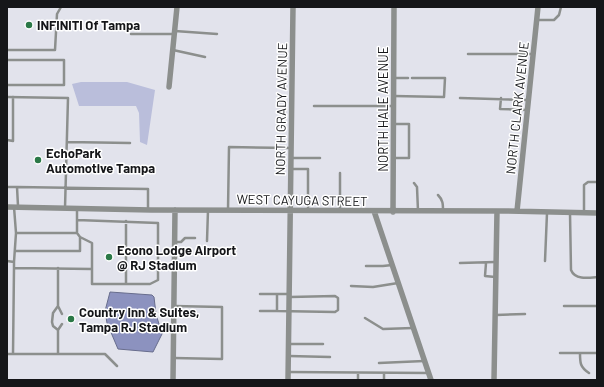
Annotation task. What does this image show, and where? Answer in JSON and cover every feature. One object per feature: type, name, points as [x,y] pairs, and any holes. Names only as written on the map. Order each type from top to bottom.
[{"type":"street","points":[[169,88],[177,7]]},
{"type":"street","name":"NORTH GRADY AVENUE","points":[[288,380],[293,7]]},
{"type":"street","name":"NORTH HALE AVENUE","points":[[393,212],[394,7]]},
{"type":"street","name":"NORTH CLARK AVENUE","points":[[517,211],[538,7]]},
{"type":"street","name":"WEST CAYUGA STREET","points":[[7,207],[148,210],[374,212],[517,211],[597,213]]},
{"type":"street","points":[[173,380],[175,210]]},
{"type":"street","points":[[494,380],[496,211]]},
{"type":"street","points":[[374,212],[431,380]]},
{"type":"lane","points":[[7,50],[55,50],[57,14],[61,7]]},
{"type":"lane","points":[[536,20],[554,20],[561,7]]},
{"type":"lane","points":[[130,34],[174,32],[217,34]]},
{"type":"lane","points":[[173,50],[205,57]]},
{"type":"lane","points":[[468,54],[533,54]]},
{"type":"lane","points":[[7,60],[64,60],[64,85],[7,85]]},
{"type":"lane","points":[[394,78],[408,78]]},
{"type":"lane","points":[[394,96],[444,97],[445,78],[412,78]]},
{"type":"lane","points":[[7,97],[68,98],[65,208]]},
{"type":"lane","points":[[7,140],[13,140],[13,97]]},
{"type":"lane","points":[[460,98],[501,98],[528,100]]},
{"type":"lane","points":[[501,98],[500,110],[527,110]]},
{"type":"lane","points":[[314,106],[394,106]]},
{"type":"lane","points":[[394,124],[409,124],[409,158],[394,158]]},
{"type":"lane","points":[[67,142],[130,143]]},
{"type":"lane","points":[[228,210],[229,148],[291,148]]},
{"type":"lane","points":[[291,158],[320,158]]},
{"type":"lane","points":[[291,169],[308,169],[308,211]]},
{"type":"lane","points":[[340,173],[340,211]]},
{"type":"lane","points":[[584,213],[584,185],[588,182],[597,182]]},
{"type":"lane","points":[[414,183],[417,187],[418,212]]},
{"type":"lane","points":[[7,186],[148,189],[148,210]]},
{"type":"lane","points":[[13,354],[14,262],[17,187]]},
{"type":"lane","points":[[438,195],[443,203],[443,211]]},
{"type":"lane","points":[[77,208],[77,220],[77,233],[80,237],[92,243],[92,284],[150,284],[158,280],[158,223],[77,220]]},
{"type":"lane","points":[[207,241],[208,210]]},
{"type":"lane","points":[[545,261],[547,212]]},
{"type":"lane","points":[[570,213],[572,274],[576,277],[597,277]]},
{"type":"lane","points":[[126,221],[126,284]]},
{"type":"lane","points":[[16,232],[77,233]]},
{"type":"lane","points":[[15,251],[80,251],[80,237]]},
{"type":"lane","points":[[174,242],[181,242],[185,238],[195,238]]},
{"type":"lane","points":[[7,262],[14,262]]},
{"type":"lane","points":[[460,263],[496,262]]},
{"type":"lane","points":[[486,263],[485,276],[496,277]]},
{"type":"lane","points":[[366,266],[392,265]]},
{"type":"lane","points":[[14,268],[92,269]]},
{"type":"lane","points":[[58,268],[58,306],[62,314]]},
{"type":"lane","points":[[351,286],[373,287],[398,283]]},
{"type":"lane","points":[[260,294],[335,296],[338,298],[338,310],[335,312],[260,311]]},
{"type":"lane","points":[[277,294],[277,311]]},
{"type":"lane","points":[[58,306],[53,313],[52,322],[53,326],[58,330]]},
{"type":"lane","points":[[174,306],[222,307],[222,359],[174,358]]},
{"type":"lane","points":[[564,306],[597,306]]},
{"type":"lane","points":[[495,314],[525,314]]},
{"type":"lane","points":[[365,318],[383,329],[414,328]]},
{"type":"lane","points":[[58,354],[58,330],[62,324]]},
{"type":"lane","points":[[288,344],[323,344]]},
{"type":"lane","points":[[560,353],[597,353]]},
{"type":"lane","points":[[580,353],[582,368],[589,373]]},
{"type":"lane","points":[[7,354],[106,354],[118,366]]},
{"type":"lane","points":[[288,356],[330,357]]},
{"type":"lane","points":[[379,363],[425,361]]},
{"type":"lane","points":[[288,372],[429,373]]},
{"type":"lane","points":[[358,373],[358,380]]},
{"type":"lane","points":[[384,373],[384,380]]},
{"type":"shaded area","points":[[81,82],[127,82],[155,90],[147,145],[140,142],[139,113],[136,106],[79,106],[72,84]]},
{"type":"shaded area","points":[[110,292],[152,295],[154,297],[156,314],[162,334],[153,352],[118,349],[107,323],[105,311]]},
{"type":"place","name":"INFINITI Of Tampa","points":[[29,25]]},
{"type":"place","name":"EchoPark Automotive Tampa","points":[[38,160]]},
{"type":"place","name":"Econo Lodge Airport @ RJ Stadium","points":[[109,257]]},
{"type":"place","name":"Country Inn & Suites, Tampa RJ Stadium","points":[[71,319]]}]
